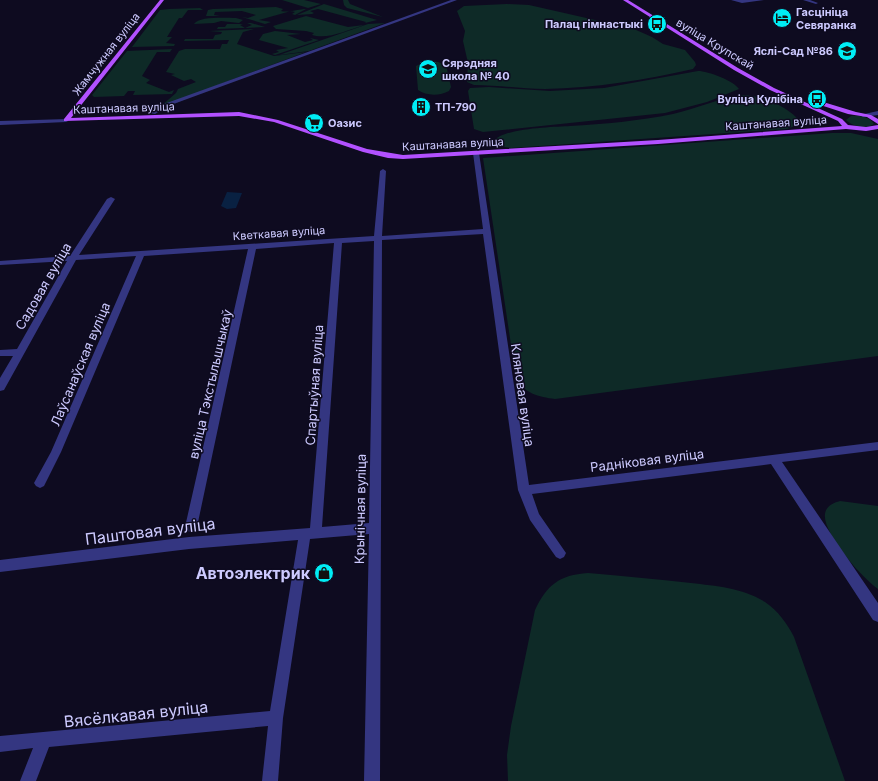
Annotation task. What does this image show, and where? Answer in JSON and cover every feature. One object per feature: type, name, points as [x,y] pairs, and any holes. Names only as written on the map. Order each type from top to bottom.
[{"type":"main road","name":"Жамчужная вуліца","points":[[66,120],[162,0]]},
{"type":"main road","name":"вуліца Крупскай","points":[[625,0],[736,70],[843,123]]},
{"type":"main road","name":"вуліца Крупскай","points":[[631,0],[742,69],[778,87],[813,101],[877,119]]},
{"type":"main road","name":"Каштанавая вуліца","points":[[66,120],[239,114],[271,118],[382,155],[423,156],[658,142],[843,123]]},
{"type":"main road","points":[[860,114],[845,114],[840,117],[843,123],[862,129],[878,131]]},
{"type":"main road","points":[[862,129],[878,127]]},
{"type":"street","name":"Каштанавая вуліца","points":[[153,114],[166,105],[455,0]]},
{"type":"street","points":[[734,0],[742,2],[762,0]]},
{"type":"street","points":[[805,0],[816,3]]},
{"type":"street","points":[[0,123],[66,120]]},
{"type":"street","name":"Кляновая вуліца","points":[[476,153],[524,490],[534,516],[560,553]]},
{"type":"street","name":"Крынічная вуліца","points":[[372,781],[378,237],[383,171]]},
{"type":"street","name":"Садовая вуліца","points":[[0,387],[73,258],[111,199]]},
{"type":"street","name":"Кветкавая вуліца","points":[[0,263],[487,231]]},
{"type":"street","name":"Спартыўная вуліца","points":[[311,533],[338,240]]},
{"type":"street","name":"вуліца Тэкстыльшчыкаў","points":[[191,527],[253,246]]},
{"type":"street","name":"Лаўсанаўская вуліца","points":[[40,483],[56,452],[141,254]]},
{"type":"street","points":[[0,353],[20,352]]},
{"type":"street","name":"Радніковая вуліца","points":[[524,490],[878,446]]},
{"type":"street","points":[[774,460],[878,615]]},
{"type":"street","name":"Паштовая вуліца","points":[[0,566],[189,542],[374,528]]},
{"type":"street","points":[[270,781],[276,718],[311,533]]},
{"type":"street","name":"Вясёлкавая вуліца","points":[[0,744],[276,718]]},
{"type":"street","points":[[28,781],[44,741]]},
{"type":"green space","points":[[282,0],[304,0],[321,4],[308,8]]},
{"type":"green space","points":[[343,0],[348,0],[350,4],[383,17],[347,8],[344,5]]},
{"type":"green space","points":[[324,4],[377,20],[365,23],[366,22],[318,9],[310,11],[314,13],[312,14],[297,15]]},
{"type":"green space","points":[[507,4],[529,5],[604,22],[618,22],[652,37],[663,44],[685,50],[696,65],[693,69],[656,77],[582,87],[536,89],[474,85],[467,82],[468,63],[463,41],[465,31],[457,11],[464,6]]},
{"type":"green space","points":[[276,7],[283,9],[281,11],[290,11],[259,20],[271,22],[265,24],[242,17],[248,18],[256,15],[242,11],[215,12],[214,15],[220,16],[206,16],[208,10],[213,9]]},
{"type":"green space","points":[[200,8],[203,10],[188,10],[182,18],[179,18],[167,37],[172,37],[166,43],[175,44],[174,46],[132,47],[160,10]]},
{"type":"green space","points":[[306,9],[295,15],[292,14],[295,12],[291,11]]},
{"type":"green space","points":[[306,16],[348,27],[364,25],[338,34],[324,36],[312,35],[314,33],[306,31],[276,29],[273,26]]},
{"type":"green space","points":[[236,18],[243,20],[239,23],[221,21],[214,23],[194,24],[197,21],[207,19]]},
{"type":"green space","points":[[247,23],[265,27],[245,28],[252,25]]},
{"type":"green space","points":[[385,23],[309,51],[279,55],[368,24]]},
{"type":"green space","points":[[227,24],[243,24],[240,25],[245,28],[217,29],[218,27],[225,27]]},
{"type":"green space","points":[[254,29],[243,32],[237,44],[274,56],[306,52],[223,83],[153,113],[176,93],[178,89],[196,82],[191,79],[184,81],[171,75],[175,74],[166,72],[179,51],[185,49],[220,49],[222,44],[227,44],[229,40],[184,41],[185,39],[213,39],[215,35],[221,34],[222,32],[209,31]]},
{"type":"green space","points":[[275,31],[301,34],[287,35],[305,42],[313,40],[310,38],[319,40],[275,55],[272,54],[279,52],[276,50],[288,48],[259,40],[263,34]]},
{"type":"green space","points":[[172,49],[170,52],[157,52],[142,76],[150,80],[146,83],[169,92],[174,90],[172,94],[133,95],[135,91],[128,91],[124,96],[94,97],[92,95],[127,51]]},
{"type":"green space","points":[[426,61],[438,62],[446,65],[451,87],[449,91],[433,95],[418,90],[416,66]]},
{"type":"green space","points":[[698,71],[720,77],[732,83],[739,89],[707,102],[665,113],[483,132],[474,129],[468,91],[470,88],[489,87],[550,91],[604,88]]},
{"type":"green space","points":[[743,95],[758,97],[782,107],[789,111],[800,122],[800,124],[787,129],[511,148],[498,146],[494,141],[507,133],[529,129],[609,123],[682,112]]},
{"type":"green space","points":[[851,116],[864,117],[872,121],[874,124],[867,127],[855,125],[846,120]]},
{"type":"green space","points":[[832,133],[851,133],[878,139],[878,356],[555,399],[543,397],[527,391],[519,383],[516,378],[483,158]]},
{"type":"green space","points":[[840,501],[878,506],[878,589],[871,584],[854,566],[836,543],[830,532],[825,514],[830,505]]},
{"type":"green space","points":[[588,573],[720,587],[757,597],[774,609],[782,618],[794,637],[845,781],[508,781],[507,755],[511,726],[535,610],[544,594],[555,583],[569,576]]},
{"type":"water","points":[[227,192],[242,193],[236,208],[227,209],[221,206]]},
{"type":"place","name":"Гасцініца Севяранка","points":[[782,18]]},
{"type":"place","name":"Палац гімнастыкі","points":[[657,24]]},
{"type":"place","name":"Яслі-Сад №86","points":[[847,51]]},
{"type":"place","name":"Сярэдняя школа № 40","points":[[428,69]]},
{"type":"place","name":"Вуліца Кулібіна","points":[[817,99]]},
{"type":"place","name":"ТП-790","points":[[421,107]]},
{"type":"place","name":"Оазис","points":[[314,123]]},
{"type":"place","name":"Автоэлектрик","points":[[324,573]]}]
